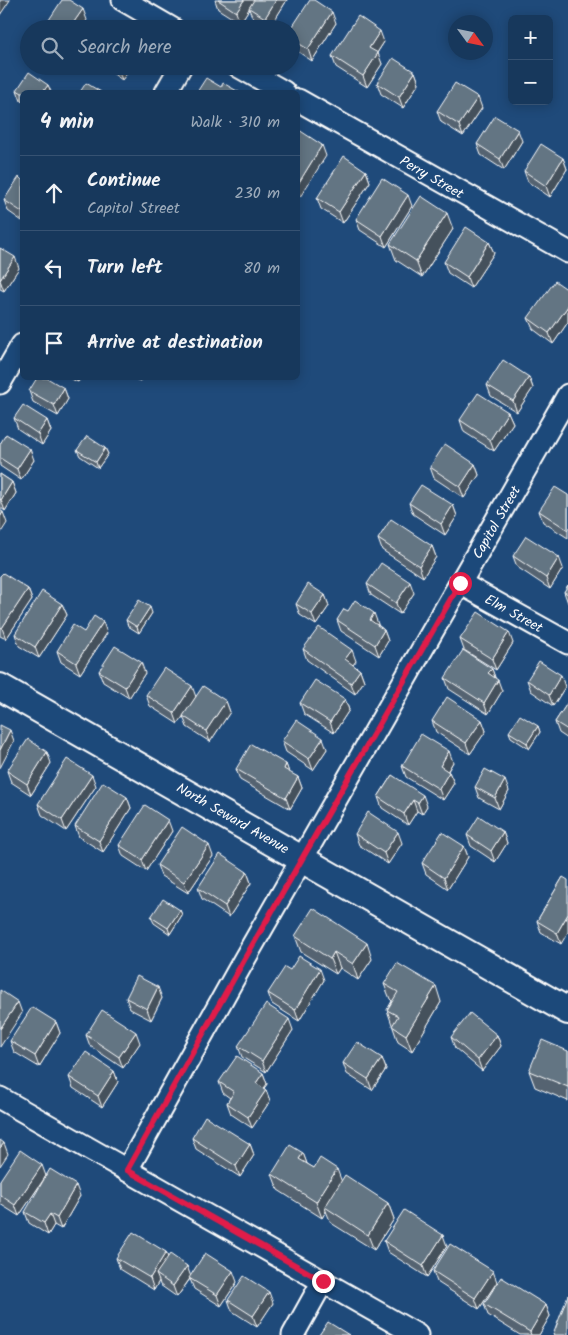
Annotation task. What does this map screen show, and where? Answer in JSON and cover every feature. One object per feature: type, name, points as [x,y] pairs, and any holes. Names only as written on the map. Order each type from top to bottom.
[{"type":"street","points":[[123,0],[157,20]]},
{"type":"street","points":[[167,90],[176,75]]},
{"type":"street","points":[[254,75],[280,90]]},
{"type":"street","name":"Perry Street","points":[[300,101],[568,252]]},
{"type":"street","points":[[0,383],[20,348]]},
{"type":"street","name":"Capitol Street","points":[[127,1170],[302,858],[568,395]]},
{"type":"street","name":"Elm Street","points":[[460,583],[568,643]]},
{"type":"street","name":"North Seward Avenue","points":[[0,687],[568,1011]]},
{"type":"street","points":[[0,1098],[417,1335]]},
{"type":"street","points":[[293,1335],[323,1281]]},
{"type":"building","points":[[62,0],[69,0],[83,9],[75,20],[49,20]]},
{"type":"building","points":[[218,0],[244,0],[236,12]]},
{"type":"building","points":[[254,0],[276,0],[265,18],[249,8]]},
{"type":"building","points":[[310,0],[314,0],[332,12],[308,49],[300,44],[300,20],[297,20]]},
{"type":"building","points":[[358,16],[380,31],[369,48],[378,53],[363,76],[332,56]]},
{"type":"building","points":[[393,58],[415,72],[399,97],[377,83]]},
{"type":"building","points":[[27,75],[33,75],[48,85],[44,90],[20,90],[20,92],[17,90]]},
{"type":"building","points":[[206,78],[221,87],[223,83],[235,90],[198,90]]},
{"type":"building","points":[[86,83],[98,90],[81,90]]},
{"type":"building","points":[[455,83],[478,97],[459,125],[437,111]]},
{"type":"building","points":[[495,116],[518,130],[500,159],[477,144]]},
{"type":"building","points":[[300,131],[322,145],[300,181]]},
{"type":"building","points":[[541,144],[563,158],[546,186],[524,171]]},
{"type":"building","points":[[344,156],[366,171],[339,212],[317,198]]},
{"type":"building","points":[[19,177],[20,211],[4,200]]},
{"type":"building","points":[[382,178],[408,195],[382,236],[356,219]]},
{"type":"building","points":[[421,196],[447,213],[416,261],[390,244]]},
{"type":"building","points":[[466,227],[489,242],[467,277],[444,262]]},
{"type":"building","points":[[0,248],[15,257],[0,280]]},
{"type":"building","points":[[555,281],[568,290],[568,306],[549,333],[528,318]]},
{"type":"building","points":[[503,360],[529,377],[513,401],[487,385]]},
{"type":"building","points":[[36,380],[50,380],[64,388],[54,405],[29,391]]},
{"type":"building","points":[[478,393],[508,412],[490,440],[460,420]]},
{"type":"building","points":[[23,405],[47,420],[38,434],[14,418]]},
{"type":"building","points":[[6,434],[30,449],[17,469],[0,458],[0,444]]},
{"type":"building","points":[[87,436],[105,448],[96,462],[77,450]]},
{"type":"building","points":[[445,444],[475,464],[460,487],[430,467]]},
{"type":"building","points":[[0,474],[12,482],[1,500],[0,499]]},
{"type":"building","points":[[421,485],[453,505],[441,524],[409,503]]},
{"type":"building","points":[[555,487],[568,495],[568,530],[539,511]]},
{"type":"building","points":[[391,519],[432,546],[419,566],[378,539]]},
{"type":"building","points":[[526,536],[559,557],[546,578],[513,556]]},
{"type":"building","points":[[381,563],[410,582],[396,603],[367,584]]},
{"type":"building","points":[[3,573],[28,589],[2,628],[0,627],[0,576]]},
{"type":"building","points":[[308,584],[325,595],[312,614],[296,604]]},
{"type":"building","points":[[568,585],[568,594],[564,592]]},
{"type":"building","points":[[42,591],[62,604],[35,647],[15,634]]},
{"type":"building","points":[[139,600],[150,607],[137,627],[126,620]]},
{"type":"building","points":[[355,600],[374,613],[370,620],[384,630],[375,645],[337,620],[344,609],[348,611]]},
{"type":"building","points":[[478,612],[509,632],[492,659],[460,639]]},
{"type":"building","points":[[94,616],[103,622],[76,663],[57,651],[73,625],[84,632]]},
{"type":"building","points":[[319,627],[352,650],[345,659],[360,670],[351,683],[303,649]]},
{"type":"building","points":[[115,646],[141,662],[125,687],[99,671]]},
{"type":"building","points":[[463,650],[492,669],[488,673],[498,680],[484,703],[445,678]]},
{"type":"building","points":[[539,661],[561,675],[549,695],[527,680]]},
{"type":"building","points":[[164,668],[192,686],[174,713],[146,695]]},
{"type":"building","points":[[315,680],[345,699],[330,722],[300,703]]},
{"type":"building","points":[[203,686],[226,701],[206,731],[183,716]]},
{"type":"building","points":[[447,697],[482,720],[466,743],[432,721]]},
{"type":"building","points":[[568,702],[568,730],[555,722]]},
{"type":"building","points":[[520,715],[538,726],[527,743],[509,732]]},
{"type":"building","points":[[296,720],[323,738],[309,759],[282,741]]},
{"type":"building","points":[[0,725],[10,730],[0,750]]},
{"type":"building","points":[[421,734],[449,751],[440,766],[449,772],[439,789],[402,766]]},
{"type":"building","points":[[28,739],[47,752],[27,784],[7,771]]},
{"type":"building","points":[[251,744],[286,764],[284,769],[298,777],[286,798],[236,769]]},
{"type":"building","points":[[67,759],[92,775],[62,820],[38,804]]},
{"type":"building","points":[[485,769],[505,780],[495,798],[475,787]]},
{"type":"building","points":[[392,775],[423,795],[418,803],[413,800],[404,814],[378,797]]},
{"type":"building","points":[[103,782],[127,797],[99,841],[75,826]]},
{"type":"building","points":[[145,805],[168,820],[142,860],[119,845]]},
{"type":"building","points":[[368,812],[398,832],[384,853],[355,834]]},
{"type":"building","points":[[479,816],[503,832],[491,851],[467,835]]},
{"type":"building","points":[[182,827],[209,845],[184,882],[157,865]]},
{"type":"building","points":[[442,832],[464,846],[444,878],[422,863]]},
{"type":"building","points":[[220,854],[247,872],[225,906],[198,888]]},
{"type":"building","points":[[563,877],[568,880],[568,914],[557,933],[537,921]]},
{"type":"building","points":[[163,899],[180,910],[168,928],[151,917]]},
{"type":"building","points":[[313,908],[367,943],[353,964],[334,952],[330,959],[295,936]]},
{"type":"building","points":[[299,956],[320,969],[295,1010],[268,993],[285,967],[290,970]]},
{"type":"building","points":[[397,963],[436,986],[406,1035],[392,1026],[398,1016],[387,1010],[398,992],[384,984]]},
{"type":"building","points":[[137,976],[158,987],[147,1009],[126,998]]},
{"type":"building","points":[[0,990],[18,1002],[0,1029]]},
{"type":"building","points":[[266,1004],[289,1019],[262,1061],[238,1046]]},
{"type":"building","points":[[32,1007],[56,1022],[35,1056],[10,1041]]},
{"type":"building","points":[[102,1010],[136,1032],[119,1057],[86,1035]]},
{"type":"building","points":[[470,1013],[497,1035],[478,1060],[451,1037]]},
{"type":"building","points":[[542,1040],[568,1051],[568,1087],[529,1071]]},
{"type":"building","points":[[357,1042],[382,1058],[368,1079],[343,1063]]},
{"type":"building","points":[[86,1052],[114,1071],[98,1096],[69,1077]]},
{"type":"building","points":[[237,1056],[263,1073],[256,1083],[266,1090],[248,1117],[227,1103],[234,1092],[219,1082]]},
{"type":"building","points":[[205,1116],[250,1144],[236,1166],[192,1138]]},
{"type":"building","points":[[0,1140],[4,1143],[0,1148]]},
{"type":"building","points":[[290,1145],[303,1153],[299,1159],[314,1168],[320,1158],[337,1169],[316,1202],[272,1174]]},
{"type":"building","points":[[20,1150],[42,1165],[15,1205],[0,1195],[0,1180]]},
{"type":"building","points":[[50,1169],[76,1185],[57,1218],[50,1214],[44,1223],[25,1212]]},
{"type":"building","points":[[345,1175],[388,1203],[368,1235],[325,1207]]},
{"type":"building","points":[[404,1210],[443,1235],[423,1266],[384,1241]]},
{"type":"building","points":[[133,1232],[166,1252],[150,1278],[116,1258]]},
{"type":"building","points":[[450,1244],[493,1271],[475,1298],[433,1271]]},
{"type":"building","points":[[205,1253],[233,1271],[217,1295],[189,1278]]},
{"type":"building","points":[[170,1254],[187,1266],[173,1286],[156,1274]]},
{"type":"building","points":[[244,1276],[269,1292],[253,1316],[228,1300]]},
{"type":"building","points":[[501,1277],[546,1305],[530,1332],[484,1304]]},
{"type":"building","points":[[568,1295],[568,1335],[553,1335]]},
{"type":"building","points":[[328,1322],[349,1335],[319,1335]]},
{"type":"route","points":[[323,1281],[127,1170],[170,1090],[460,583]]}]
